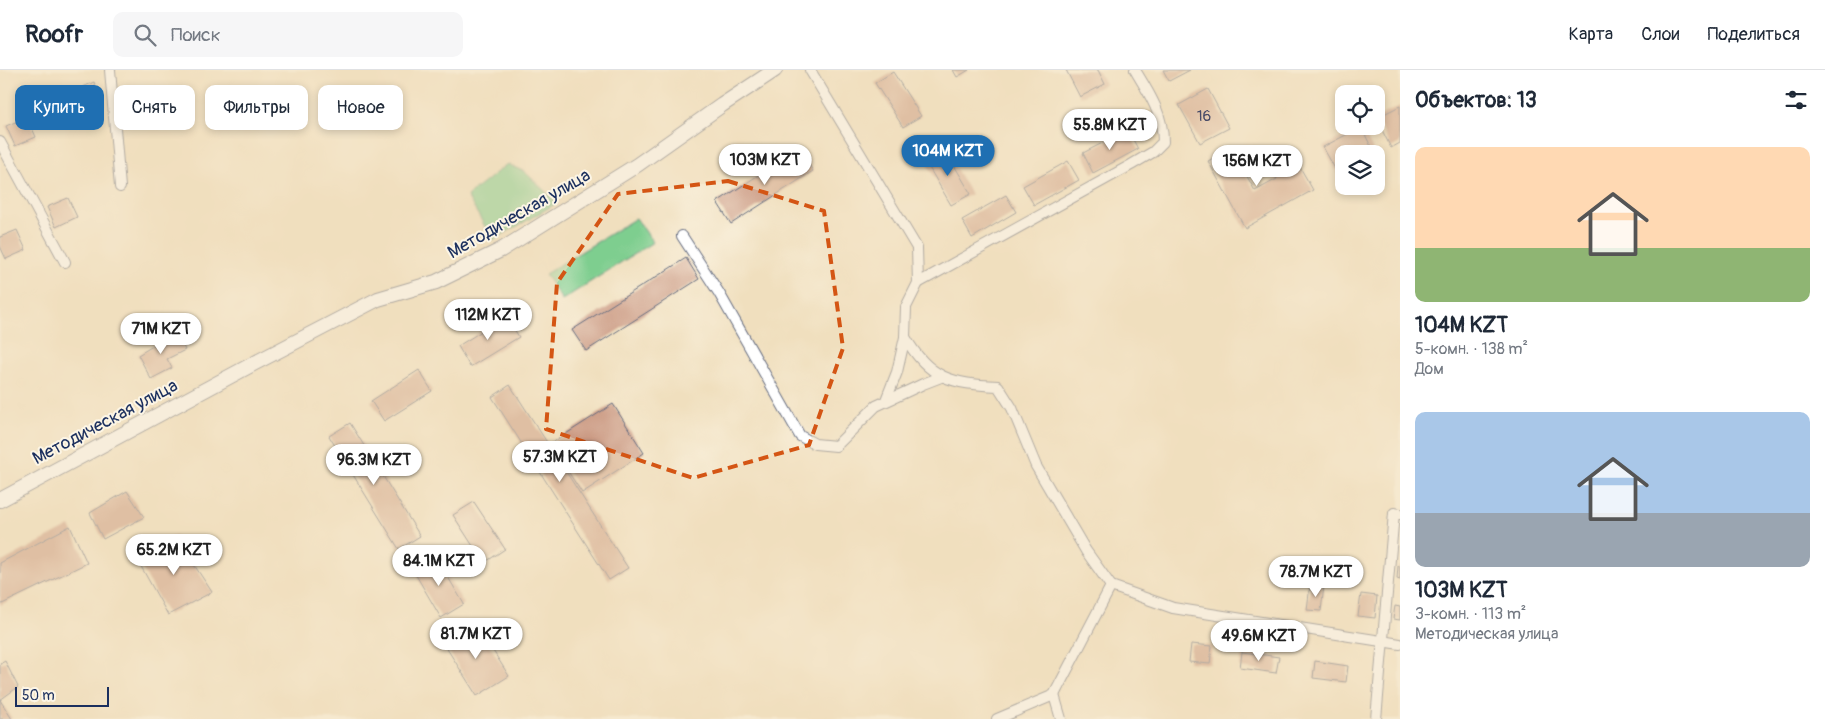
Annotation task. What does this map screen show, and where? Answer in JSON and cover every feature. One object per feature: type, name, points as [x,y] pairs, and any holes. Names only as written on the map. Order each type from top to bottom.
[{"type":"main road","name":"Методическая улица","points":[[0,500],[245,368],[378,299],[436,282],[495,253],[637,164],[775,70]]},
{"type":"street","points":[[110,70],[120,186]]},
{"type":"street","points":[[810,70],[917,248],[918,283],[906,307],[905,337],[897,372],[886,400]]},
{"type":"street","points":[[918,283],[1153,152],[1163,142],[1163,128],[1154,102],[1135,70]]},
{"type":"street","points":[[0,142],[65,262]]},
{"type":"street","points":[[682,236],[720,293],[800,436],[815,444],[836,446],[876,406],[941,377]]},
{"type":"street","points":[[905,337],[912,350],[925,365],[941,377],[974,385],[998,386],[1012,408],[1036,466],[1086,551],[1112,586],[1173,608],[1400,644]]},
{"type":"street","points":[[1376,719],[1394,513],[1400,514]]},
{"type":"street","points":[[997,719],[1054,695],[1112,586]]},
{"type":"street","points":[[1054,695],[1060,719]]},
{"type":"highlighted area","points":[[728,181],[824,211],[843,348],[809,445],[693,478],[546,429],[557,283],[618,194]]},
{"type":"green space","points":[[507,164],[525,172],[557,203],[493,240],[467,196]]},
{"type":"green space","points":[[636,218],[653,242],[562,300],[545,274]]},
{"type":"building","points":[[953,70],[969,70],[957,77]]},
{"type":"building","points":[[1066,70],[1098,70],[1105,84],[1080,97]]},
{"type":"building","points":[[1163,70],[1190,70],[1169,81]]},
{"type":"building","points":[[893,72],[921,116],[903,127],[875,83]]},
{"type":"building","points":[[1208,89],[1229,128],[1200,143],[1179,105]]},
{"type":"building","points":[[1400,106],[1400,143],[1391,148],[1384,135],[1385,114]]},
{"type":"building","points":[[15,122],[15,130],[33,130],[36,137],[15,146],[6,126]]},
{"type":"building","points":[[1128,130],[1138,149],[1093,173],[1083,153]]},
{"type":"building","points":[[1346,135],[1365,135],[1370,145],[1335,145],[1335,169],[1323,147]]},
{"type":"building","points":[[1236,146],[1249,168],[1244,171],[1255,191],[1277,179],[1275,174],[1297,162],[1313,190],[1245,228],[1208,161]]},
{"type":"building","points":[[944,148],[971,194],[951,205],[924,159]]},
{"type":"building","points":[[799,149],[813,171],[731,224],[717,202]]},
{"type":"building","points":[[1068,161],[1079,180],[1034,205],[1023,186]]},
{"type":"building","points":[[1006,195],[1016,212],[972,238],[962,220]]},
{"type":"building","points":[[68,198],[77,217],[56,227],[47,207]]},
{"type":"building","points":[[17,230],[26,250],[6,259],[0,246],[0,237]]},
{"type":"building","points":[[686,258],[699,279],[586,351],[572,330]]},
{"type":"building","points":[[506,316],[519,337],[470,367],[458,346]]},
{"type":"building","points":[[176,332],[185,350],[167,359],[172,368],[151,379],[138,355]]},
{"type":"building","points":[[419,370],[432,391],[384,421],[371,401]]},
{"type":"building","points":[[510,385],[628,568],[609,580],[492,397]]},
{"type":"building","points":[[613,404],[644,453],[582,493],[550,444]]},
{"type":"building","points":[[350,423],[420,536],[399,549],[329,436]]},
{"type":"building","points":[[127,491],[144,517],[103,539],[90,513]]},
{"type":"building","points":[[474,502],[505,549],[484,563],[453,515]]},
{"type":"building","points":[[70,526],[87,563],[0,605],[0,563]]},
{"type":"building","points":[[175,536],[212,592],[168,615],[138,561]]},
{"type":"building","points":[[436,557],[464,604],[441,618],[413,570]]},
{"type":"building","points":[[1398,566],[1400,566],[1400,580],[1397,579]]},
{"type":"building","points":[[1310,585],[1324,586],[1321,611],[1307,610]]},
{"type":"building","points":[[1361,594],[1377,596],[1375,618],[1358,616]]},
{"type":"building","points":[[1395,606],[1400,607],[1400,620],[1393,619]]},
{"type":"building","points":[[476,624],[509,676],[477,696],[444,644]]},
{"type":"building","points":[[1191,644],[1212,646],[1210,664],[1189,662]]},
{"type":"building","points":[[1242,652],[1279,657],[1276,673],[1240,668]]},
{"type":"building","points":[[5,661],[18,687],[0,700],[0,664]]},
{"type":"building","points":[[1315,661],[1348,666],[1346,682],[1313,678]]},
{"type":"building","points":[[0,700],[12,719],[0,719]]}]
